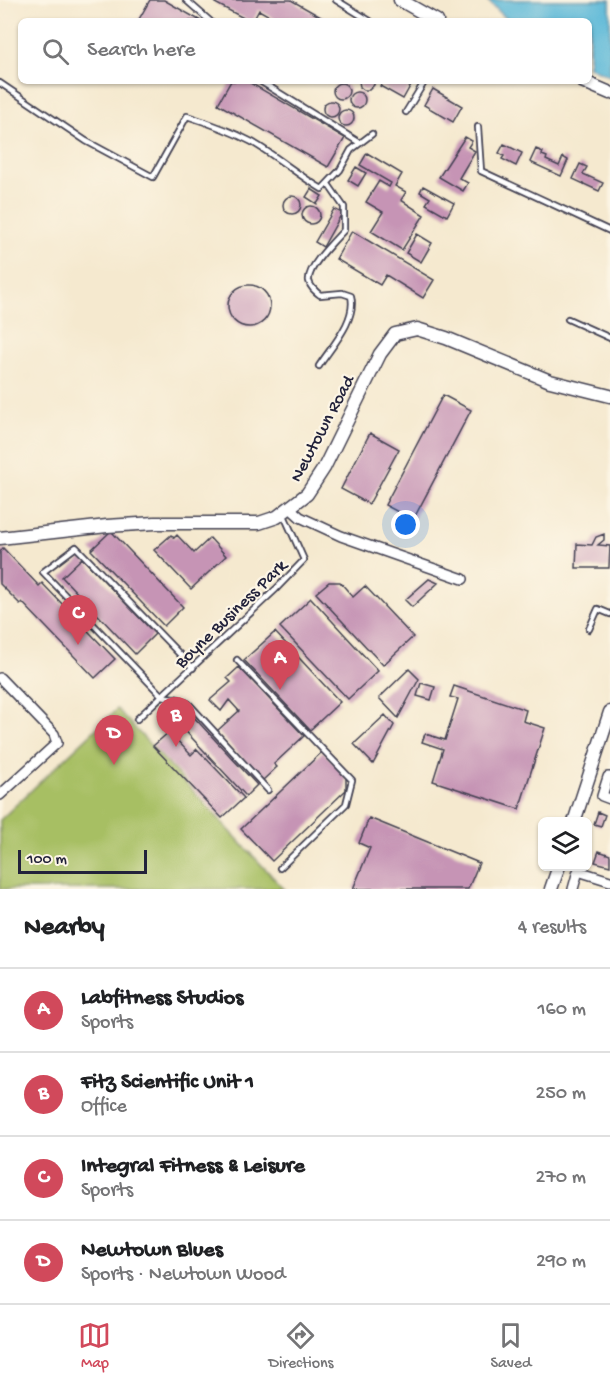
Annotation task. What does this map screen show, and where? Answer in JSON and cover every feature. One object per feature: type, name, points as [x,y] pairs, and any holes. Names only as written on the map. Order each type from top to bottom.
[{"type":"street","points":[[400,0],[432,18]]},
{"type":"street","points":[[589,84],[610,93]]},
{"type":"street","name":"Newtown Road","points":[[0,538],[155,523],[259,523],[277,517],[307,494],[324,468],[380,354],[395,334],[417,328],[550,381],[610,396]]},
{"type":"street","points":[[287,511],[341,536],[463,579]]},
{"type":"street","points":[[0,678],[54,734],[57,743],[0,795]]},
{"type":"street","points":[[576,817],[610,712]]},
{"type":"street","points":[[610,777],[608,777],[602,796],[610,799]]},
{"type":"street","points":[[551,889],[558,871]]},
{"type":"street","points":[[573,889],[578,871],[610,881]]},
{"type":"lane","points":[[186,0],[207,18]]},
{"type":"lane","points":[[336,0],[365,18]]},
{"type":"lane","points":[[0,83],[86,141],[153,177],[187,116],[212,124],[253,143],[299,176],[322,189],[340,170],[351,150],[372,134]]},
{"type":"lane","points":[[265,84],[360,143]]},
{"type":"lane","points":[[406,112],[422,84]]},
{"type":"lane","points":[[478,127],[481,171],[610,231]]},
{"type":"lane","points":[[319,366],[348,321],[353,305],[351,296],[342,293],[320,295],[312,289],[308,280],[312,268],[344,230],[344,207],[327,184]]},
{"type":"lane","points":[[568,319],[610,338]]},
{"type":"lane","name":"Boyne Business Park","points":[[137,719],[304,560],[287,511]]},
{"type":"lane","points":[[193,668],[76,547],[43,572],[162,696],[189,704],[268,790]]},
{"type":"lane","points":[[590,629],[598,609],[610,614]]},
{"type":"lane","points":[[237,660],[352,780],[346,804],[280,868]]},
{"type":"green space","points":[[117,709],[284,889],[0,889],[0,820]]},
{"type":"water","points":[[487,0],[610,0],[610,76],[592,68],[592,18],[506,18]]},
{"type":"building","points":[[150,0],[164,0],[196,18],[140,18]]},
{"type":"building","points":[[217,0],[291,0],[323,18],[273,18],[259,10],[255,18],[243,18],[215,3]]},
{"type":"building","points":[[229,84],[252,84],[345,138],[328,167],[218,104]]},
{"type":"building","points":[[338,84],[344,84],[348,88],[348,94],[341,99],[333,91]]},
{"type":"building","points":[[360,84],[374,84],[369,90],[360,87]]},
{"type":"building","points":[[381,84],[411,84],[403,99],[380,86]]},
{"type":"building","points":[[433,89],[462,106],[453,122],[424,105]]},
{"type":"building","points":[[357,92],[365,100],[357,108],[349,100]]},
{"type":"building","points":[[331,101],[339,109],[331,117],[323,109]]},
{"type":"building","points":[[346,110],[354,118],[346,126],[338,118]]},
{"type":"building","points":[[465,137],[472,141],[468,147],[475,151],[459,178],[468,183],[463,191],[439,177]]},
{"type":"building","points":[[504,144],[522,153],[516,166],[502,159],[504,156],[499,153]]},
{"type":"building","points":[[536,149],[543,152],[542,155],[547,157],[546,160],[559,166],[563,157],[568,160],[561,176],[530,162]]},
{"type":"building","points":[[367,153],[402,174],[395,186],[406,192],[401,200],[424,215],[402,250],[371,231],[383,212],[366,202],[379,181],[389,187],[391,183],[360,165]]},
{"type":"building","points":[[580,164],[587,167],[583,174],[603,183],[599,191],[573,179]]},
{"type":"building","points":[[356,167],[366,173],[358,186],[348,180]]},
{"type":"building","points":[[423,186],[454,203],[447,216],[426,204],[430,198],[420,192]]},
{"type":"building","points":[[311,189],[322,196],[317,204],[306,197]]},
{"type":"building","points":[[292,196],[298,199],[301,205],[298,211],[292,214],[286,211],[283,205],[286,199]]},
{"type":"building","points":[[311,206],[317,209],[320,215],[317,221],[311,224],[305,221],[302,215],[305,209]]},
{"type":"building","points":[[334,209],[342,213],[323,247],[315,242]]},
{"type":"building","points":[[352,231],[434,280],[423,298],[386,275],[380,285],[336,259]]},
{"type":"building","points":[[417,234],[432,243],[421,262],[406,253]]},
{"type":"building","points":[[249,285],[257,286],[264,291],[269,298],[269,314],[264,321],[257,326],[249,327],[241,326],[234,321],[229,314],[228,306],[229,298],[234,291],[241,286]]},
{"type":"building","points":[[443,395],[471,410],[413,520],[385,505]]},
{"type":"building","points":[[370,433],[399,449],[369,504],[341,489]]},
{"type":"building","points":[[111,531],[183,607],[164,626],[91,550]]},
{"type":"building","points":[[604,534],[604,540],[598,545],[610,546],[609,568],[576,568],[577,544],[592,545],[596,537]]},
{"type":"building","points":[[171,535],[174,538],[177,535],[194,553],[210,538],[226,556],[191,589],[154,550]]},
{"type":"building","points":[[3,548],[39,586],[42,583],[115,659],[95,678],[22,602],[20,604],[0,584],[0,552]]},
{"type":"building","points":[[82,558],[155,634],[135,654],[62,577]]},
{"type":"building","points":[[429,579],[438,583],[412,607],[405,600]]},
{"type":"building","points":[[329,582],[340,582],[353,597],[365,586],[413,637],[383,665],[316,593]]},
{"type":"building","points":[[311,598],[378,671],[348,699],[280,627]]},
{"type":"building","points":[[275,632],[340,702],[310,730],[244,660]]},
{"type":"building","points":[[239,667],[304,736],[274,764],[277,767],[263,780],[217,731],[239,711],[229,700],[221,711],[210,700],[231,682],[227,678]]},
{"type":"building","points":[[409,669],[419,679],[398,718],[379,698]]},
{"type":"building","points":[[421,683],[435,687],[431,700],[417,696]]},
{"type":"building","points":[[454,686],[526,710],[523,721],[545,728],[519,809],[433,781],[443,749],[422,742],[425,734],[445,740],[458,699],[450,697]]},
{"type":"building","points":[[189,712],[257,785],[246,796],[178,723]]},
{"type":"building","points":[[385,715],[394,725],[373,764],[354,744]]},
{"type":"building","points":[[169,732],[191,755],[197,749],[244,798],[222,818],[153,746]]},
{"type":"building","points":[[323,751],[346,776],[346,790],[272,861],[241,829]]},
{"type":"building","points":[[598,812],[605,815],[601,826],[594,824]]},
{"type":"building","points":[[369,818],[479,863],[468,889],[353,889],[370,848],[359,843]]},
{"type":"building","points":[[599,851],[610,855],[610,866],[595,862]]},
{"type":"place","name":"Integral Fitness & Leisure","points":[[78,645]]},
{"type":"place","name":"Labfitness Studios","points":[[280,690]]},
{"type":"place","name":"Fitz Scientific Unit 1","points":[[176,747]]},
{"type":"place","name":"Newtown Blues","points":[[114,765]]}]
